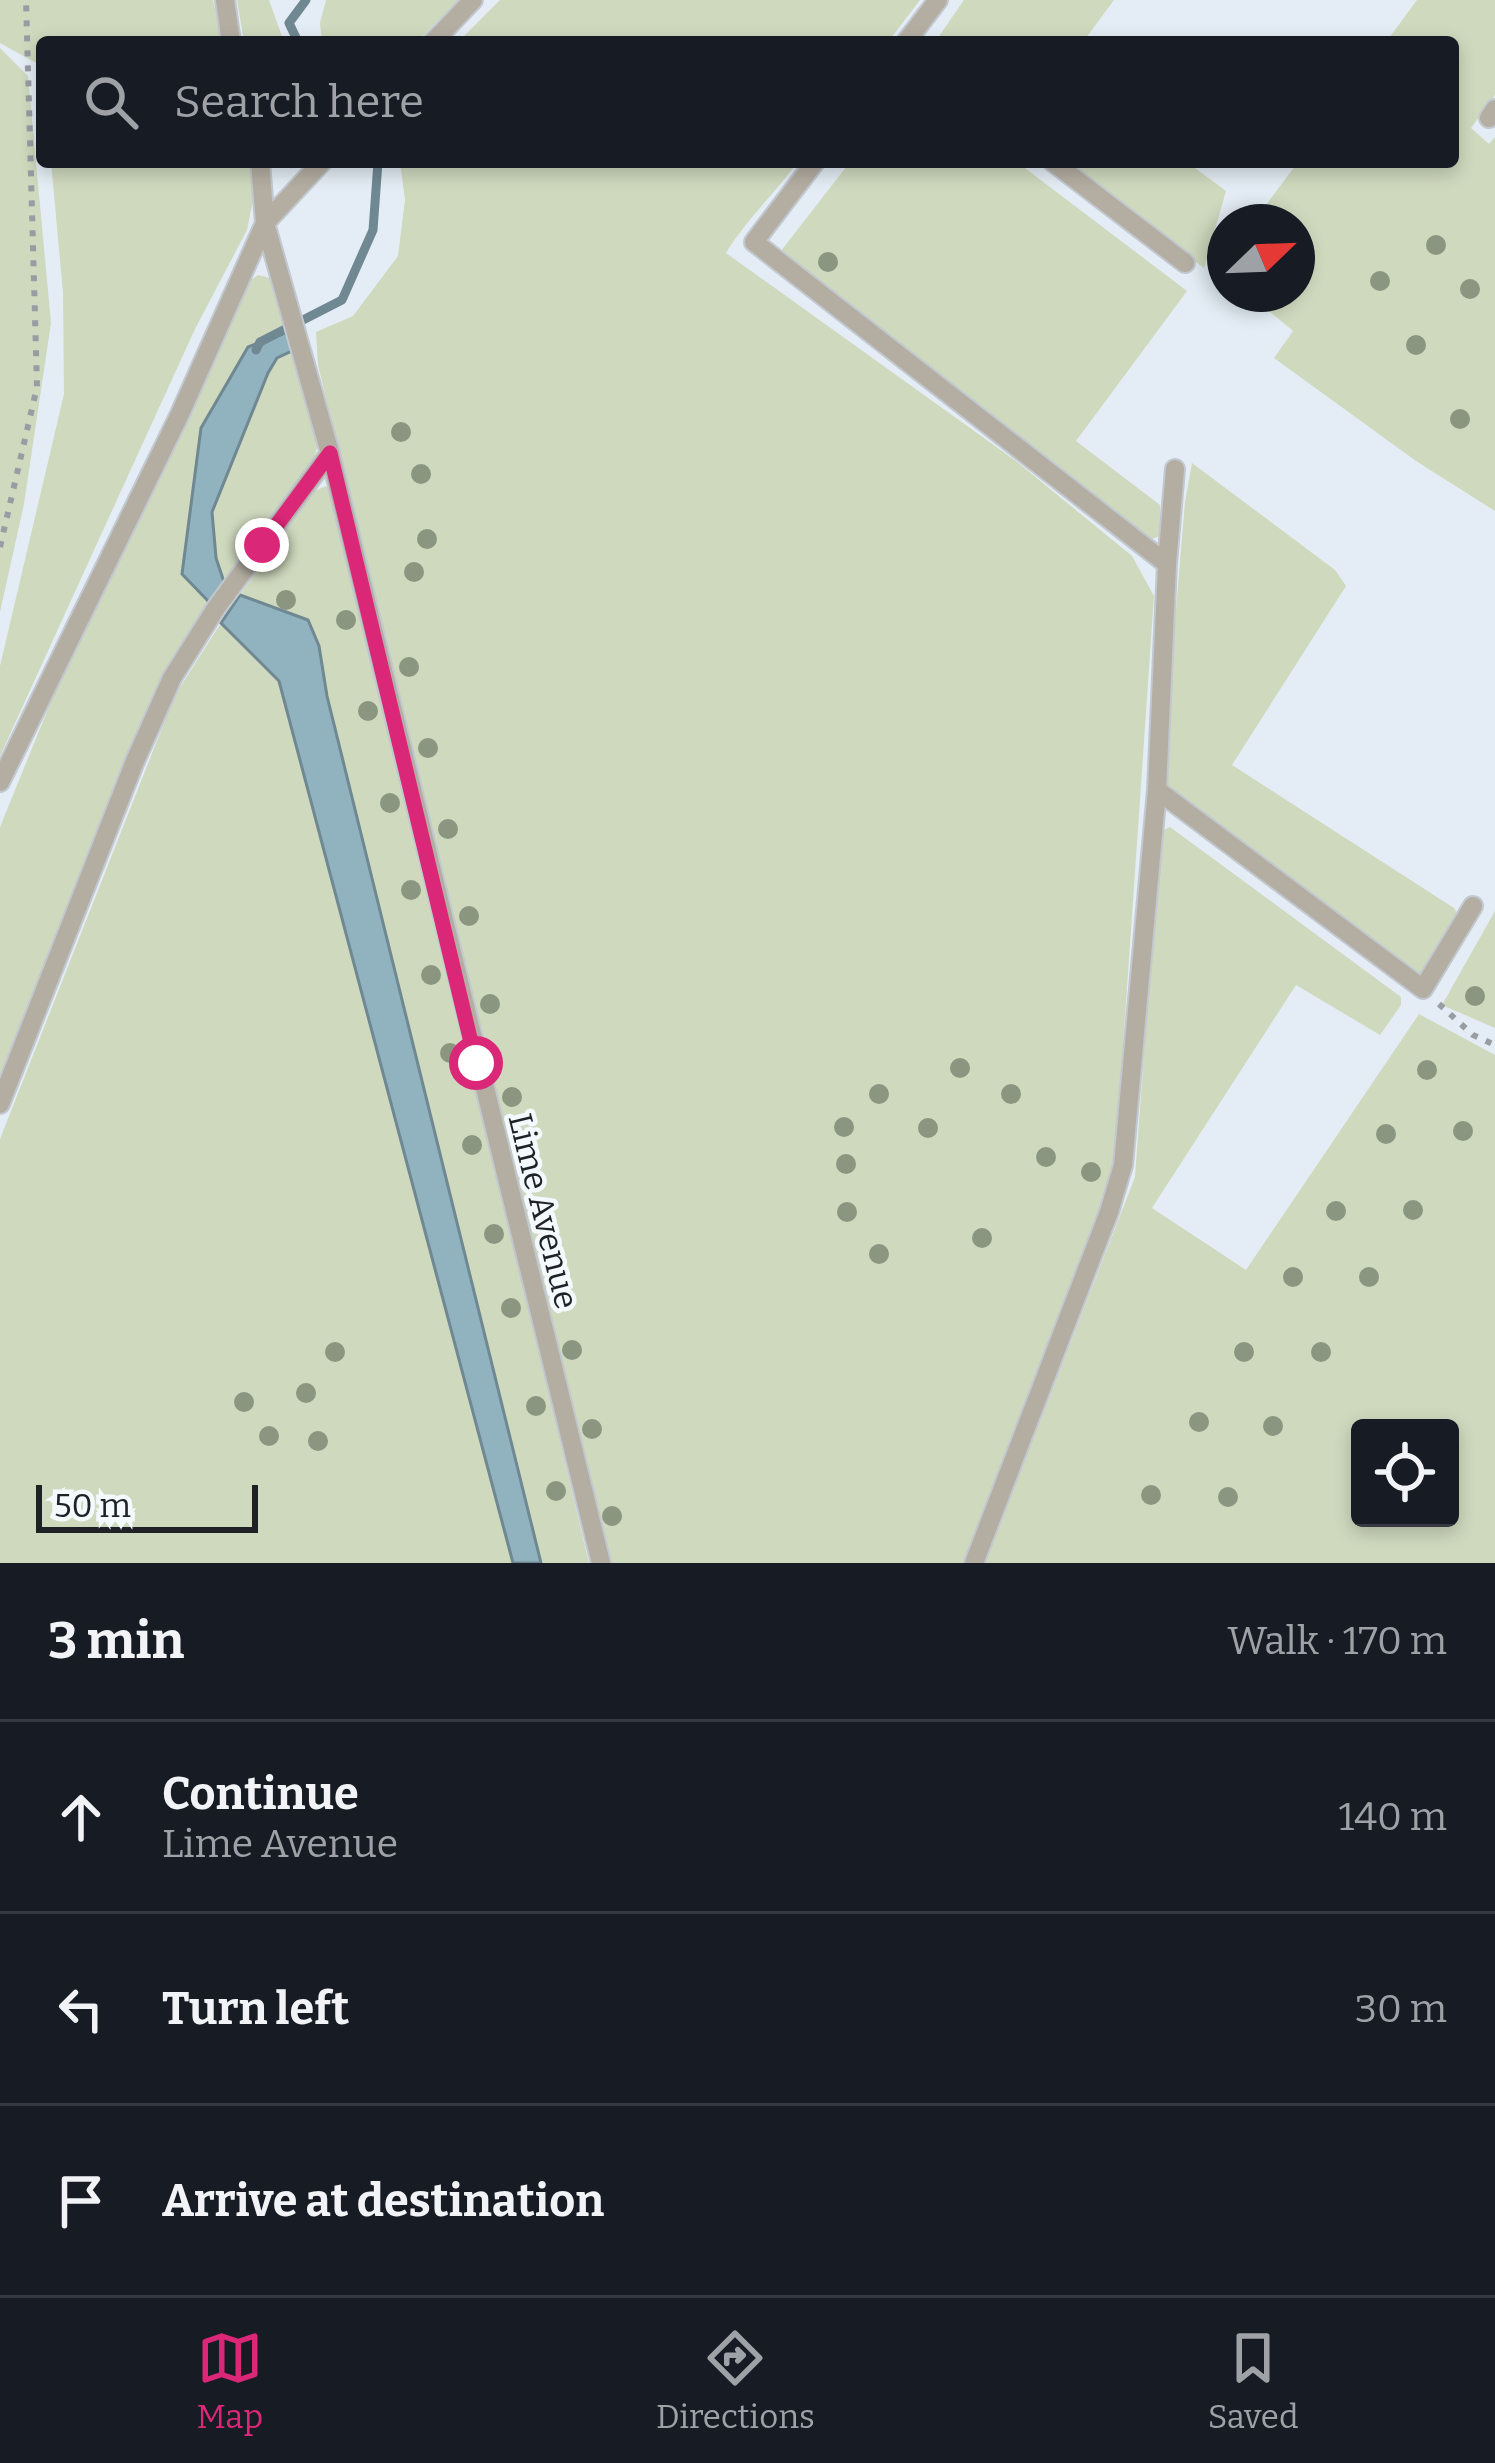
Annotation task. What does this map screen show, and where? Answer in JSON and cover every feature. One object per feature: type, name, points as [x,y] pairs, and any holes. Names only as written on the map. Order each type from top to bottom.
[{"type":"lane","points":[[225,0],[230,36]]},
{"type":"lane","points":[[439,36],[473,0]]},
{"type":"lane","points":[[911,36],[938,0]]},
{"type":"lane","name":"Lime Avenue","points":[[261,168],[266,223],[330,453],[601,1563]]},
{"type":"lane","points":[[0,782],[180,414],[266,223],[316,168]]},
{"type":"lane","points":[[810,168],[754,242],[1167,564]]},
{"type":"lane","points":[[1061,168],[1185,263]]},
{"type":"lane","points":[[0,1104],[172,678],[216,608],[330,453]]},
{"type":"lane","points":[[974,1563],[1123,1165],[1157,790],[1175,469]]},
{"type":"lane","points":[[1157,790],[1423,989],[1473,906]]},
{"type":"path","points":[[0,548],[37,387],[26,0]]},
{"type":"path","points":[[1423,989],[1473,1035],[1495,1045]]},
{"type":"green space","points":[[0,0],[213,0],[222,36],[36,36],[36,63],[0,43]]},
{"type":"green space","points":[[237,0],[269,0],[282,36],[243,36]]},
{"type":"green space","points":[[326,0],[459,0],[423,36],[321,36]]},
{"type":"green space","points":[[500,0],[920,0],[893,36],[464,36]]},
{"type":"green space","points":[[964,0],[1114,0],[1087,36],[939,36]]},
{"type":"green space","points":[[1417,0],[1495,0],[1495,95],[1471,128],[1489,144],[1495,137],[1495,511],[1416,461],[1274,358],[1293,331],[1270,312],[1315,312],[1315,204],[1267,204],[1294,168],[1459,168],[1459,36],[1390,36]]},
{"type":"green space","points":[[0,48],[28,76],[51,323],[24,504],[0,612]]},
{"type":"green space","points":[[52,168],[251,168],[255,190],[247,230],[195,329],[0,756],[0,666],[64,394],[63,293]]},
{"type":"green space","points":[[401,168],[793,168],[726,253],[1016,461],[1132,556],[1154,596],[1113,1191],[967,1563],[605,1563],[318,365],[316,332],[353,316],[398,256],[405,200]]},
{"type":"green space","points":[[845,168],[1025,168],[1187,291],[1076,441],[1160,505],[1162,535],[1152,539],[1139,535],[777,256]]},
{"type":"green space","points":[[1068,168],[1195,168],[1226,191],[1222,204],[1207,204],[1204,268]]},
{"type":"green space","points":[[258,275],[274,279],[290,331],[248,347],[182,574],[209,602],[163,679],[0,1086],[0,827],[61,677],[247,283]]},
{"type":"green space","points":[[294,350],[320,438],[311,469],[224,582],[216,558],[212,512],[268,373],[277,358]]},
{"type":"green space","points":[[1192,463],[1335,570],[1346,586],[1232,765],[1454,908],[1460,917],[1412,987],[1173,802],[1162,777]]},
{"type":"green space","points":[[326,486],[338,505],[589,1563],[541,1563],[327,696],[319,646],[308,619],[240,595],[312,492]]},
{"type":"green space","points":[[221,623],[279,680],[513,1563],[0,1563],[0,1139],[175,695]]},
{"type":"green space","points":[[1170,827],[1401,997],[1401,1005],[1380,1035],[1296,985],[1152,1208],[1246,1270],[1419,1014],[1495,1055],[1495,1563],[985,1563],[1135,1177],[1160,832]]},
{"type":"green space","points":[[1495,911],[1495,1028],[1442,1005]]},
{"type":"water","points":[[290,331],[294,350],[277,358],[268,373],[212,512],[216,558],[224,582],[209,602],[182,574],[201,428],[248,347]]},
{"type":"water","points":[[240,595],[308,620],[319,646],[327,696],[541,1563],[513,1563],[279,681],[221,623]]},
{"type":"waterway","points":[[295,36],[289,23],[306,0]]},
{"type":"waterway","points":[[256,350],[260,342],[342,300],[373,230],[378,168]]},
{"type":"route","points":[[262,545],[330,453],[476,1063]]}]
